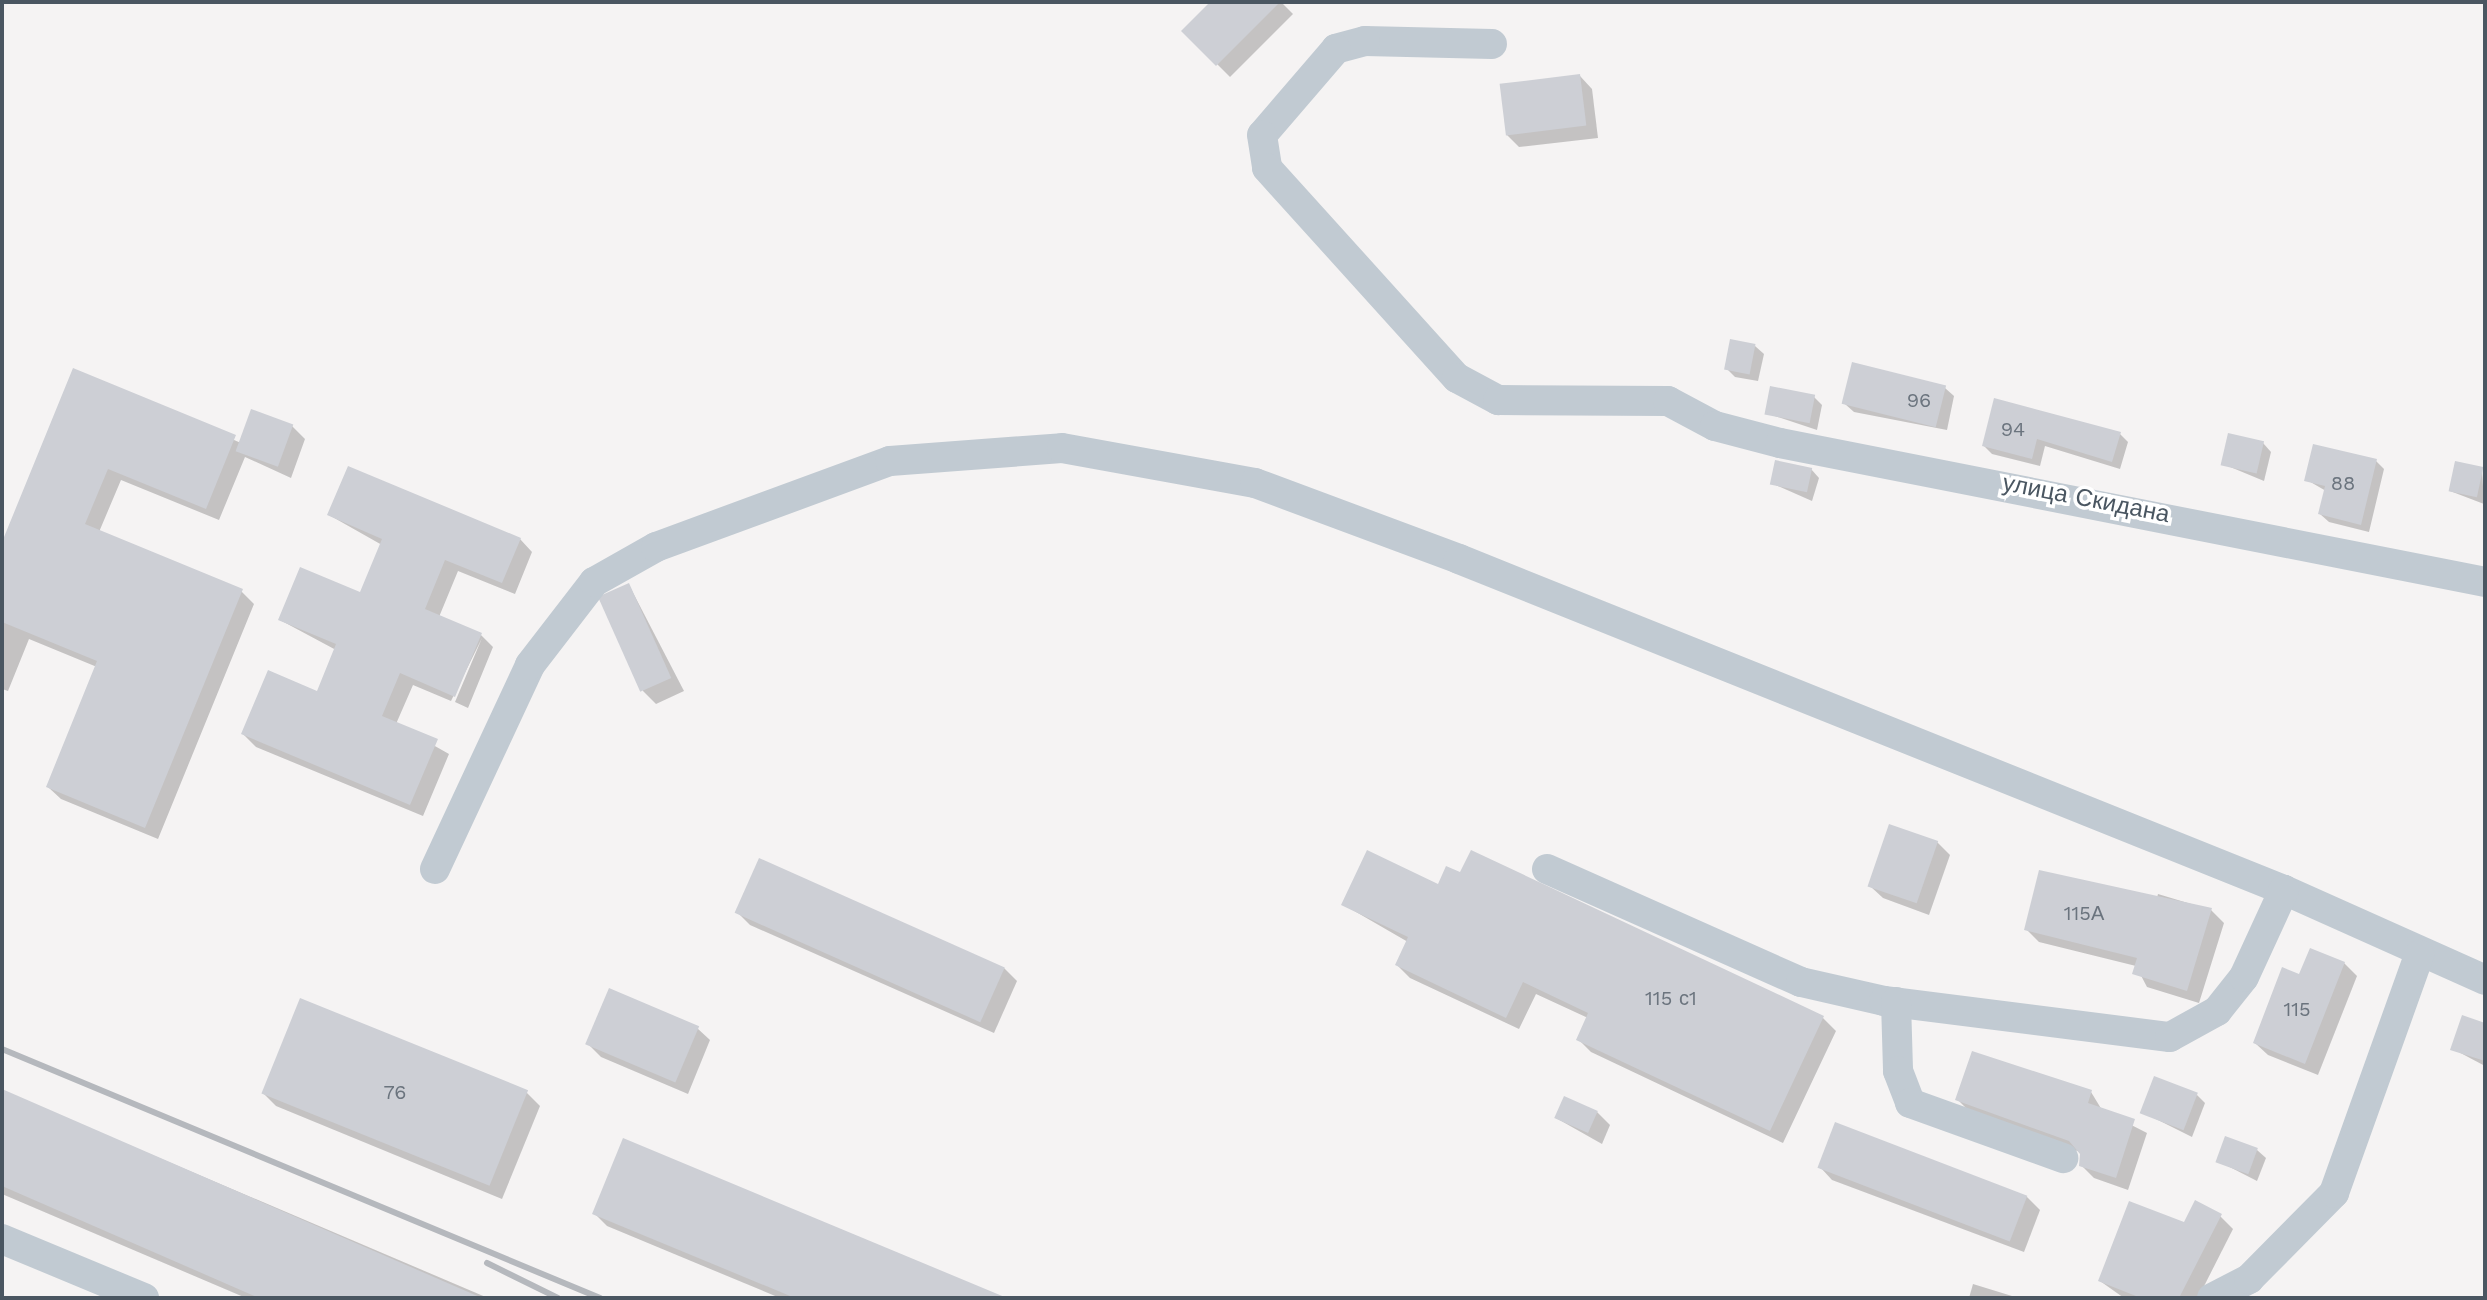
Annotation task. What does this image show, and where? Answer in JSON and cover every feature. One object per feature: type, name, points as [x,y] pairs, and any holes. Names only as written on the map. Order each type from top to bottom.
[{"type":"lane","name":"улица Скидана","points":[[1492,44],[1365,41],[1336,49],[1262,135],[1267,168],[1457,378],[1498,400],[1668,401],[1690,412],[1780,443],[2485,582]]},
{"type":"lane","points":[[435,869],[530,665],[594,582],[656,547],[890,461],[1062,448],[1255,483],[2284,890],[2419,955],[2485,980]]},
{"type":"lane","points":[[1547,869],[1801,982],[1896,1002],[2170,1037],[2217,1011],[2244,977],[2284,890]]},
{"type":"lane","points":[[2212,1298],[2260,1269],[2334,1193],[2419,955]]},
{"type":"lane","points":[[1896,1002],[1898,1071],[1910,1103],[2063,1158]]},
{"type":"lane","points":[[2,1239],[144,1298]]},
{"type":"building","points":[[1210,2],[1280,2],[1216,66],[1181,31]]},
{"type":"building","points":[[1580,74],[1586,126],[1506,135],[1500,84]]},
{"type":"building","points":[[1730,339],[1756,344],[1750,374],[1724,369]]},
{"type":"building","points":[[1852,362],[1946,385],[1936,427],[1842,404]]},
{"type":"building","points":[[73,368],[236,435],[206,509],[108,469],[85,524],[243,589],[145,828],[46,787],[97,661],[2,622],[2,542]]},
{"type":"building","points":[[1770,386],[1815,395],[1810,423],[1764,414]]},
{"type":"building","points":[[1994,398],[2121,432],[2112,462],[2037,439],[2032,459],[1982,446]]},
{"type":"building","points":[[251,409],[293,424],[278,467],[236,451]]},
{"type":"building","points":[[2228,433],[2264,441],[2257,473],[2221,465]]},
{"type":"building","points":[[2313,444],[2377,459],[2361,525],[2318,514],[2325,486],[2304,481]]},
{"type":"building","points":[[1775,460],[1812,468],[1807,492],[1770,484]]},
{"type":"building","points":[[2455,461],[2483,467],[2477,497],[2449,491]]},
{"type":"building","points":[[348,466],[521,538],[502,583],[445,560],[425,609],[482,633],[455,697],[400,673],[382,716],[438,739],[410,805],[241,734],[268,670],[317,691],[336,644],[278,620],[300,567],[360,592],[382,539],[327,515]]},
{"type":"building","points":[[629,583],[671,678],[640,692],[598,597]]},
{"type":"building","points":[[1889,824],[1938,841],[1917,903],[1868,886]]},
{"type":"building","points":[[1367,850],[1438,884],[1446,866],[1460,872],[1471,850],[1824,1016],[1770,1131],[1576,1040],[1588,1013],[1523,982],[1506,1018],[1395,965],[1408,937],[1341,905]]},
{"type":"building","points":[[759,858],[1005,967],[980,1022],[735,913]]},
{"type":"building","points":[[2039,870],[2212,908],[2187,991],[2132,974],[2137,958],[2024,930]]},
{"type":"building","points":[[2310,948],[2345,962],[2305,1064],[2253,1043],[2282,967],[2299,974]]},
{"type":"building","points":[[609,988],[699,1026],[675,1082],[585,1044]]},
{"type":"building","points":[[300,998],[528,1090],[490,1186],[261,1093]]},
{"type":"building","points":[[2462,1015],[2485,1023],[2485,1061],[2450,1050]]},
{"type":"building","points":[[1972,1051],[2092,1090],[2088,1103],[2135,1119],[2116,1178],[2079,1166],[2080,1154],[2069,1141],[1955,1100]]},
{"type":"building","points":[[2154,1076],[2198,1093],[2184,1130],[2140,1113]]},
{"type":"building","points":[[2,1089],[482,1298],[259,1298],[2,1186]]},
{"type":"building","points":[[1564,1096],[1598,1111],[1588,1133],[1554,1118]]},
{"type":"building","points":[[1835,1122],[2027,1196],[2010,1242],[1817,1168]]},
{"type":"building","points":[[2225,1136],[2258,1148],[2248,1174],[2215,1162]]},
{"type":"building","points":[[623,1138],[1007,1298],[795,1298],[592,1214]]},
{"type":"building","points":[[2195,1200],[2222,1214],[2179,1298],[2141,1298],[2098,1281],[2129,1201],[2184,1222]]},
{"type":"railway","points":[[2,1049],[600,1298]]},
{"type":"railway","points":[[487,1263],[558,1298]]}]
